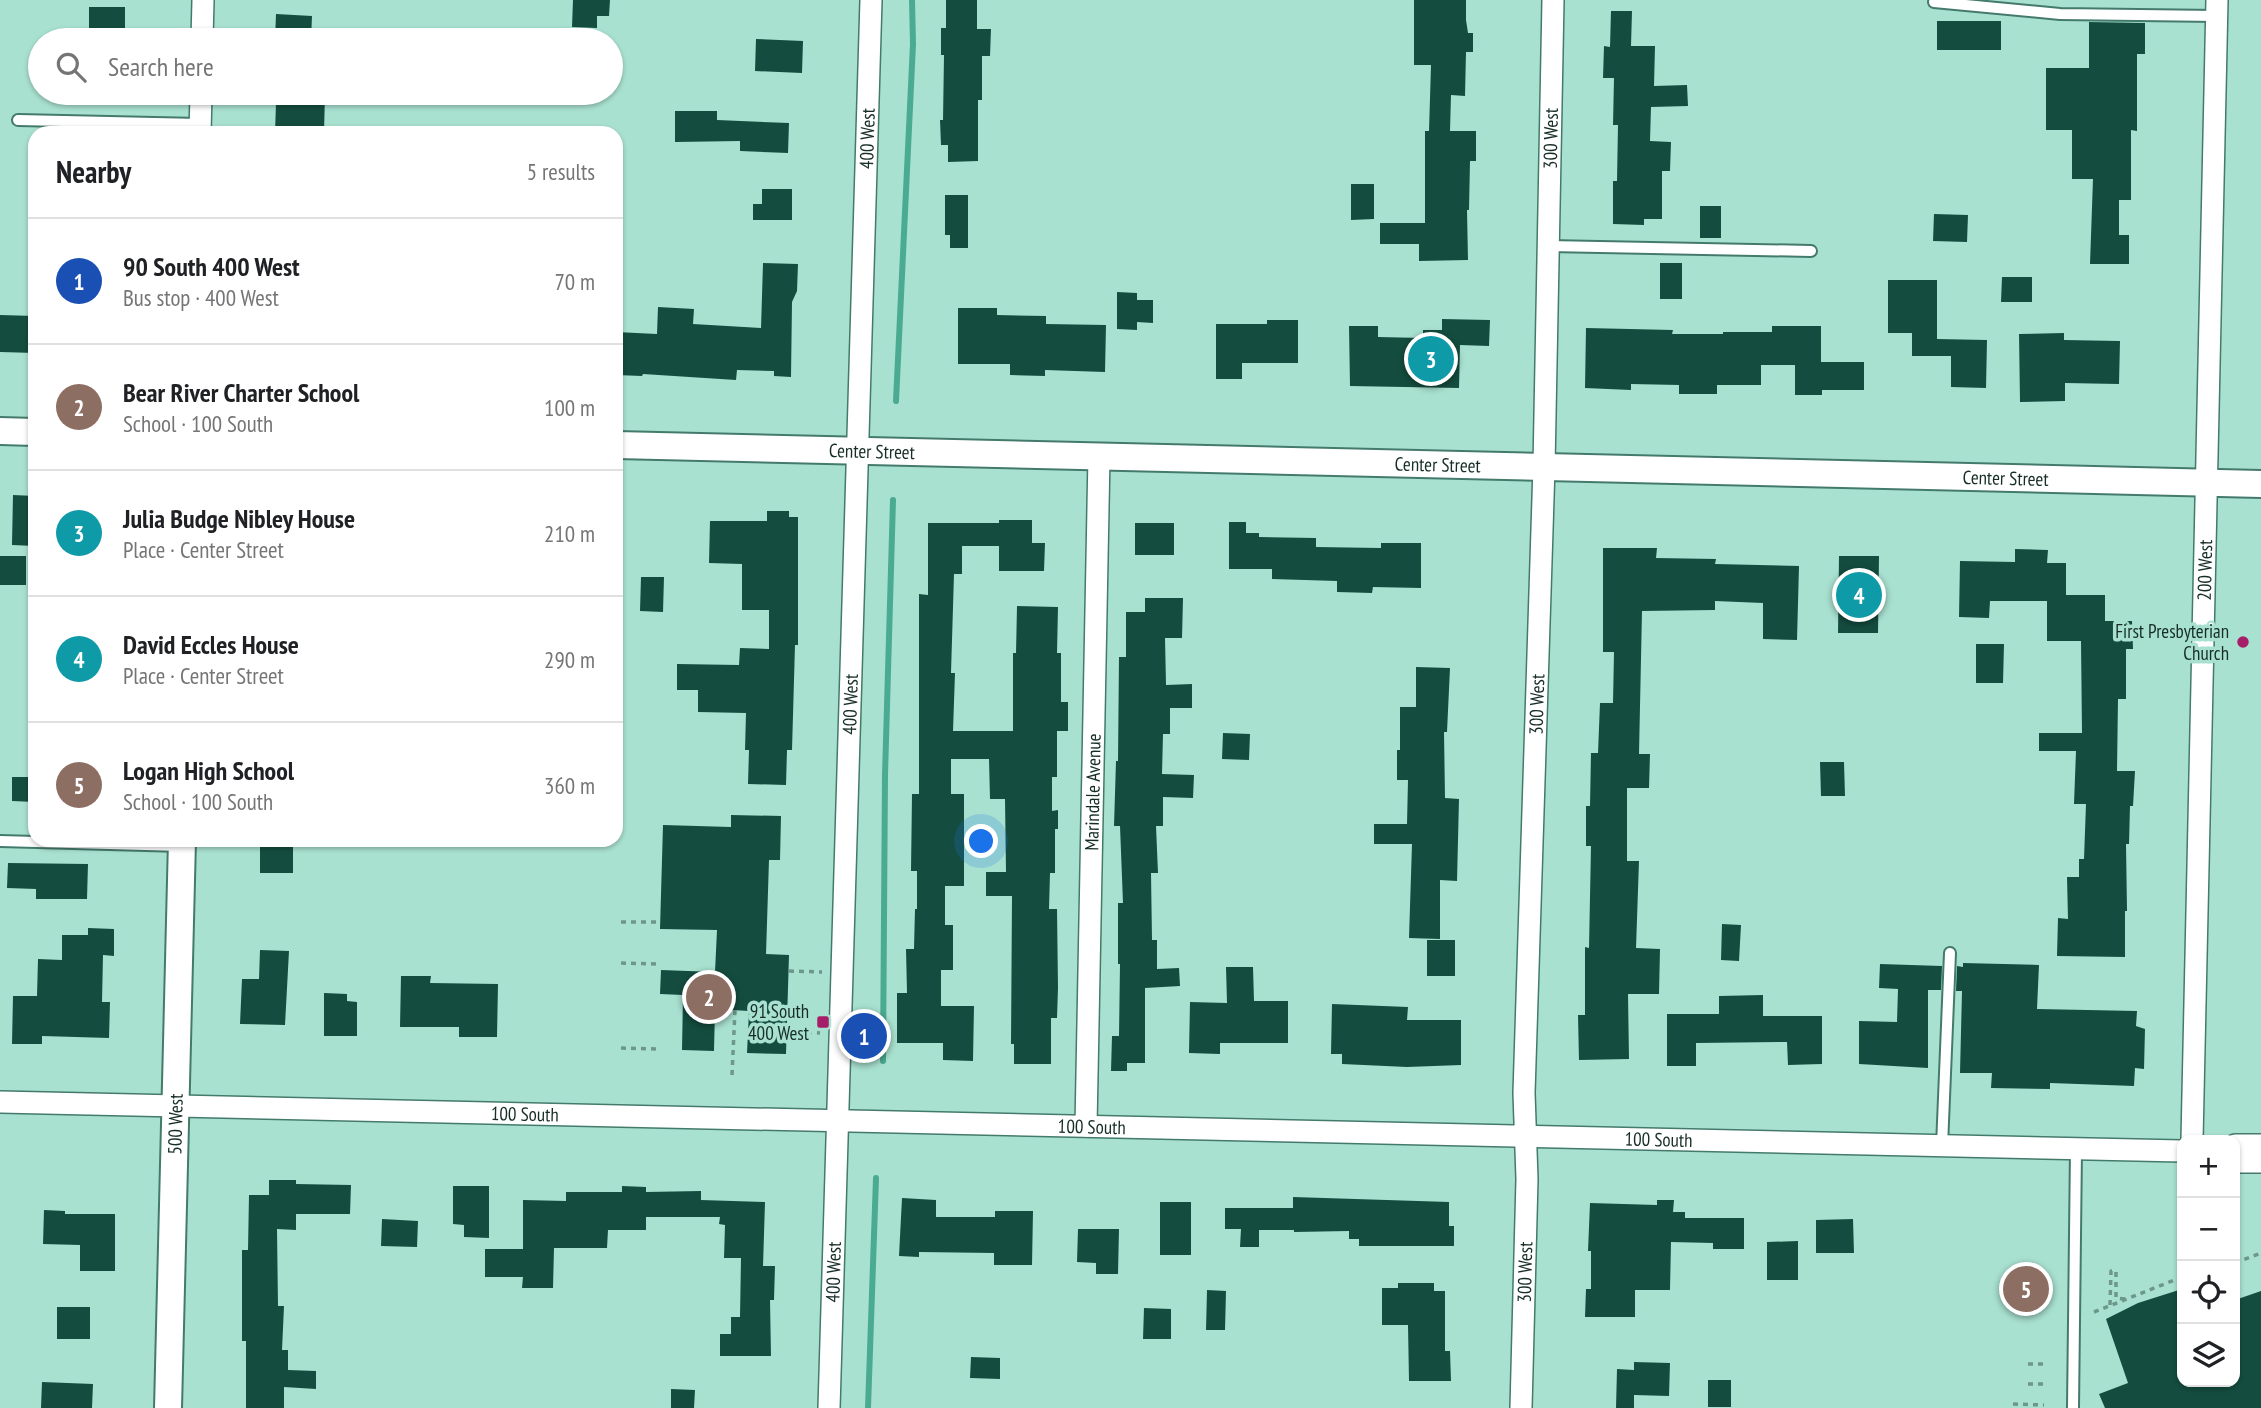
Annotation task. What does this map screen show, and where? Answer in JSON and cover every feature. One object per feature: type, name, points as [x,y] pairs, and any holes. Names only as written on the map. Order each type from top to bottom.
[{"type":"street","points":[[202,28],[203,0]]},
{"type":"street","name":"400 West","points":[[829,1408],[871,0]]},
{"type":"street","name":"300 West","points":[[1521,1408],[1527,1179],[1524,1136],[1544,467],[1553,0]]},
{"type":"street","name":"200 West","points":[[2192,1135],[2217,8]]},
{"type":"street","points":[[200,126],[201,105]]},
{"type":"street","points":[[0,431],[28,432]]},
{"type":"street","name":"Center Street","points":[[623,445],[2261,484]]},
{"type":"street","name":"Marindale Avenue","points":[[1086,1126],[1098,456]]},
{"type":"street","name":"500 West","points":[[168,1408],[182,847]]},
{"type":"street","name":"100 South","points":[[0,1102],[2177,1151]]},
{"type":"street","points":[[2240,1145],[2261,1145]]},
{"type":"street","points":[[2240,1162],[2261,1162]]},
{"type":"lane","points":[[1934,2],[2060,14],[2217,8]]},
{"type":"lane","points":[[18,120],[154,126]]},
{"type":"lane","points":[[1548,246],[1811,251]]},
{"type":"lane","points":[[0,841],[28,841]]},
{"type":"lane","points":[[1942,1146],[1950,953]]},
{"type":"lane","points":[[2073,1408],[2076,1149]]},
{"type":"path","points":[[621,922],[658,922]]},
{"type":"path","points":[[621,963],[657,964]]},
{"type":"path","points":[[789,971],[826,972]]},
{"type":"path","points":[[732,1075],[734,1010]]},
{"type":"path","points":[[787,1031],[820,1033]]},
{"type":"path","points":[[621,1048],[656,1049]]},
{"type":"path","points":[[2240,1261],[2261,1253]]},
{"type":"path","points":[[2110,1305],[2111,1271],[2116,1271],[2116,1298],[2126,1299]]},
{"type":"path","points":[[2094,1312],[2177,1279]]},
{"type":"path","points":[[2028,1364],[2045,1364]]},
{"type":"path","points":[[2028,1384],[2045,1384]]},
{"type":"path","points":[[2013,1404],[2044,1405]]},
{"type":"building","points":[[573,0],[610,0],[609,16],[597,16],[597,28],[572,27]]},
{"type":"building","points":[[946,0],[977,0],[977,29],[991,29],[990,56],[982,56],[982,100],[978,100],[978,161],[948,162],[948,145],[941,145],[944,55],[941,55],[941,28],[946,28]]},
{"type":"building","points":[[1414,0],[1466,0],[1468,33],[1473,33],[1473,52],[1466,52],[1465,96],[1451,95],[1450,131],[1476,131],[1476,161],[1470,161],[1468,260],[1419,261],[1419,244],[1380,244],[1380,223],[1425,223],[1425,131],[1429,131],[1431,65],[1414,65]]},
{"type":"building","points":[[89,7],[125,7],[125,28],[89,28]]},
{"type":"building","points":[[1611,11],[1632,11],[1631,46],[1655,46],[1654,86],[1687,85],[1688,106],[1651,107],[1650,141],[1671,142],[1670,171],[1662,171],[1662,219],[1644,219],[1644,225],[1613,224],[1613,181],[1617,181],[1618,125],[1613,125],[1614,78],[1603,78],[1604,46],[1610,47]]},
{"type":"building","points":[[276,14],[312,16],[312,28],[275,28]]},
{"type":"building","points":[[1937,21],[2001,21],[2001,50],[1937,50]]},
{"type":"building","points":[[2089,22],[2145,23],[2145,54],[2137,54],[2137,131],[2131,130],[2131,200],[2119,200],[2119,235],[2129,235],[2129,264],[2090,264],[2093,179],[2072,179],[2072,130],[2046,130],[2046,68],[2089,68]]},
{"type":"building","points":[[756,39],[803,41],[802,73],[755,71]]},
{"type":"building","points":[[276,105],[325,105],[324,126],[275,126]]},
{"type":"building","points":[[675,111],[717,111],[717,120],[789,123],[788,153],[740,151],[740,141],[675,142]]},
{"type":"building","points":[[1351,184],[1374,184],[1374,219],[1351,220]]},
{"type":"building","points":[[762,189],[792,189],[792,220],[753,220],[753,204],[762,204]]},
{"type":"building","points":[[945,195],[968,195],[968,248],[950,248],[950,235],[945,235]]},
{"type":"building","points":[[1700,206],[1721,206],[1721,238],[1700,238]]},
{"type":"building","points":[[1934,214],[1968,215],[1967,242],[1933,241]]},
{"type":"building","points":[[763,263],[798,264],[797,291],[792,302],[791,377],[774,376],[774,371],[737,370],[736,380],[643,374],[623,375],[623,332],[657,334],[658,307],[694,309],[693,324],[761,328]]},
{"type":"building","points":[[1660,263],[1682,263],[1682,299],[1660,299]]},
{"type":"building","points":[[2002,277],[2032,277],[2032,302],[2001,302]]},
{"type":"building","points":[[1888,280],[1937,280],[1937,339],[1987,340],[1986,388],[1951,387],[1951,356],[1912,356],[1912,333],[1888,333]]},
{"type":"building","points":[[1117,292],[1137,293],[1137,300],[1153,300],[1153,323],[1137,322],[1137,330],[1117,329]]},
{"type":"building","points":[[958,308],[997,308],[997,315],[1046,316],[1046,324],[1106,325],[1105,372],[1045,370],[1045,376],[1010,375],[1010,364],[958,364]]},
{"type":"building","points":[[0,315],[28,316],[28,353],[0,352]]},
{"type":"building","points":[[1442,319],[1490,320],[1489,346],[1460,345],[1459,388],[1350,386],[1349,326],[1378,326],[1378,337],[1423,338],[1423,330],[1442,330]]},
{"type":"building","points":[[1267,320],[1298,320],[1298,363],[1242,363],[1242,379],[1216,379],[1216,324],[1267,324]]},
{"type":"building","points":[[1772,326],[1821,326],[1821,362],[1864,362],[1864,390],[1822,390],[1822,395],[1795,395],[1795,365],[1761,365],[1761,385],[1717,385],[1717,394],[1679,394],[1679,385],[1631,384],[1631,390],[1585,388],[1586,328],[1673,330],[1672,334],[1723,334],[1772,332]]},
{"type":"building","points":[[2064,333],[2064,340],[2120,341],[2119,384],[2065,383],[2065,401],[2020,402],[2019,334]]},
{"type":"building","points":[[13,495],[28,496],[28,546],[12,545]]},
{"type":"building","points":[[767,511],[789,511],[789,517],[798,517],[798,645],[795,645],[792,750],[787,750],[786,785],[748,784],[746,713],[698,712],[698,690],[677,690],[677,664],[739,665],[740,648],[769,649],[769,610],[742,610],[742,564],[709,563],[710,521],[767,521]]},
{"type":"building","points":[[999,520],[1032,520],[1032,543],[1045,543],[1044,571],[999,571],[999,546],[962,546],[962,574],[954,574],[951,673],[955,673],[953,731],[1013,731],[1013,653],[1016,653],[1017,606],[1058,607],[1057,653],[1061,653],[1061,702],[1068,702],[1068,731],[1057,731],[1057,777],[1052,777],[1052,811],[1058,810],[1058,829],[1055,829],[1055,873],[1050,873],[1049,909],[1057,909],[1058,988],[1057,1018],[1051,1018],[1051,1064],[1014,1064],[1014,1044],[1011,1044],[1012,896],[986,896],[986,872],[1006,872],[1005,799],[990,799],[989,759],[951,759],[951,794],[964,794],[964,886],[945,886],[945,925],[953,925],[953,970],[941,970],[941,1006],[974,1006],[973,1061],[943,1060],[943,1043],[897,1043],[897,993],[907,993],[906,949],[914,949],[917,909],[917,871],[911,871],[912,794],[919,794],[919,594],[928,595],[928,523],[999,523]]},
{"type":"building","points":[[1229,522],[1246,522],[1246,533],[1259,533],[1259,537],[1316,538],[1316,547],[1381,548],[1381,543],[1421,543],[1421,588],[1373,587],[1372,593],[1337,592],[1337,581],[1272,579],[1272,569],[1229,569]]},
{"type":"building","points":[[1135,523],[1174,523],[1174,555],[1135,555]]},
{"type":"building","points":[[1603,548],[1657,548],[1656,558],[1716,559],[1715,564],[1799,566],[1797,640],[1763,639],[1763,603],[1715,601],[1715,610],[1642,611],[1639,754],[1650,754],[1649,788],[1627,788],[1627,861],[1639,861],[1636,948],[1660,949],[1659,994],[1628,994],[1629,1059],[1579,1060],[1578,1015],[1585,1015],[1585,947],[1589,948],[1591,846],[1586,846],[1586,806],[1590,806],[1591,753],[1598,753],[1600,703],[1613,703],[1614,652],[1603,652]]},
{"type":"building","points":[[2015,549],[2048,550],[2047,563],[2066,563],[2066,595],[2105,595],[2105,621],[2132,621],[2133,649],[2126,649],[2126,699],[2118,699],[2117,771],[2135,771],[2133,806],[2130,806],[2129,844],[2126,844],[2125,957],[2057,956],[2058,918],[2068,919],[2067,877],[2079,877],[2079,859],[2084,859],[2086,804],[2074,804],[2076,751],[2039,751],[2039,733],[2082,733],[2081,641],[2047,641],[2047,601],[1990,601],[1989,618],[1959,617],[1960,561],[2015,562]]},
{"type":"building","points":[[0,556],[26,556],[26,585],[0,585]]},
{"type":"building","points":[[1839,556],[1879,556],[1878,633],[1838,633]]},
{"type":"building","points":[[641,577],[664,577],[663,612],[640,611]]},
{"type":"building","points":[[1145,598],[1183,598],[1182,638],[1165,638],[1166,685],[1192,684],[1192,708],[1170,708],[1170,734],[1163,734],[1162,774],[1194,775],[1193,798],[1163,797],[1163,826],[1156,826],[1158,873],[1151,873],[1152,940],[1157,940],[1157,969],[1179,968],[1180,986],[1145,988],[1145,1063],[1127,1063],[1127,1071],[1111,1071],[1112,1036],[1119,1036],[1118,903],[1123,903],[1120,826],[1114,826],[1119,657],[1126,657],[1126,612],[1145,612]]},
{"type":"building","points":[[1976,644],[2004,644],[2003,683],[1976,683]]},
{"type":"building","points":[[1416,667],[1450,668],[1447,732],[1444,732],[1445,798],[1459,799],[1457,881],[1440,880],[1440,939],[1409,938],[1412,844],[1374,844],[1374,824],[1407,824],[1408,780],[1397,780],[1397,750],[1400,750],[1400,707],[1416,707]]},
{"type":"building","points":[[1223,733],[1250,734],[1249,760],[1222,759]]},
{"type":"building","points":[[1820,762],[1844,762],[1845,796],[1821,796]]},
{"type":"building","points":[[12,777],[28,777],[28,802],[12,801]]},
{"type":"building","points":[[731,815],[781,816],[780,860],[769,860],[766,954],[789,955],[786,1054],[747,1053],[749,1011],[715,1009],[714,1051],[682,1050],[683,995],[660,994],[661,970],[715,972],[717,930],[660,929],[663,825],[731,827]]},
{"type":"building","points":[[260,847],[293,847],[293,873],[260,873]]},
{"type":"building","points":[[8,863],[88,864],[87,899],[36,899],[36,889],[7,888]]},
{"type":"building","points":[[1722,924],[1741,925],[1739,961],[1721,960]]},
{"type":"building","points":[[88,928],[114,929],[114,956],[103,955],[102,1002],[110,1002],[109,1038],[42,1036],[42,1044],[12,1044],[13,996],[37,996],[38,959],[62,960],[62,935],[88,935]]},
{"type":"building","points":[[1427,940],[1455,940],[1455,976],[1427,976]]},
{"type":"building","points":[[260,950],[289,951],[285,1025],[240,1024],[242,979],[259,979]]},
{"type":"building","points":[[1963,963],[2039,965],[2037,1009],[2137,1011],[2136,1026],[2145,1029],[2144,1069],[2135,1068],[2134,1086],[2050,1083],[2050,1089],[1991,1088],[1992,1073],[1960,1073],[1962,991],[1956,991],[1957,966],[1963,967]]},
{"type":"building","points":[[1880,964],[1942,966],[1941,990],[1928,990],[1928,1068],[1859,1064],[1859,1021],[1897,1022],[1898,989],[1879,988]]},
{"type":"building","points":[[1226,967],[1253,967],[1254,1001],[1288,1001],[1288,1043],[1220,1043],[1220,1054],[1189,1053],[1190,1002],[1227,1003]]},
{"type":"building","points":[[401,976],[431,976],[430,983],[498,984],[497,1037],[459,1037],[459,1027],[400,1027]]},
{"type":"building","points":[[324,993],[347,994],[347,1001],[357,1002],[357,1036],[324,1036]]},
{"type":"building","points":[[1763,995],[1763,1016],[1822,1016],[1822,1064],[1788,1065],[1787,1042],[1696,1043],[1696,1066],[1667,1066],[1667,1014],[1719,1014],[1719,996]]},
{"type":"building","points":[[1332,1004],[1408,1007],[1407,1020],[1461,1020],[1461,1065],[1407,1067],[1342,1064],[1342,1054],[1331,1054]]},
{"type":"building","points":[[269,1180],[296,1180],[296,1184],[351,1185],[350,1214],[296,1214],[296,1230],[277,1229],[278,1306],[284,1306],[282,1350],[288,1350],[288,1370],[316,1371],[316,1389],[284,1387],[284,1408],[246,1408],[246,1341],[242,1341],[242,1250],[248,1250],[249,1195],[269,1195]]},
{"type":"building","points":[[453,1186],[489,1186],[489,1238],[464,1237],[464,1225],[453,1224]]},
{"type":"building","points":[[622,1186],[646,1187],[646,1192],[701,1191],[701,1200],[765,1202],[763,1266],[775,1266],[774,1300],[770,1300],[771,1356],[720,1356],[720,1334],[731,1334],[731,1317],[740,1317],[741,1258],[724,1258],[725,1225],[719,1224],[720,1217],[646,1217],[646,1230],[608,1230],[607,1248],[554,1248],[553,1288],[522,1288],[523,1277],[485,1277],[485,1249],[523,1249],[523,1200],[566,1201],[566,1192],[622,1192]]},
{"type":"building","points":[[1293,1197],[1449,1202],[1449,1226],[1454,1226],[1454,1246],[1359,1246],[1359,1239],[1349,1239],[1349,1231],[1259,1230],[1259,1247],[1240,1247],[1241,1229],[1225,1229],[1225,1208],[1293,1208]]},
{"type":"building","points":[[902,1198],[936,1200],[936,1217],[995,1217],[995,1211],[1033,1211],[1032,1265],[994,1265],[994,1253],[919,1252],[919,1257],[899,1256]]},
{"type":"building","points":[[1657,1200],[1674,1200],[1673,1212],[1685,1212],[1685,1218],[1744,1218],[1744,1249],[1713,1249],[1713,1243],[1671,1242],[1670,1290],[1635,1290],[1635,1317],[1585,1317],[1586,1289],[1591,1289],[1591,1251],[1588,1251],[1590,1203],[1657,1205]]},
{"type":"building","points":[[1160,1202],[1191,1202],[1191,1255],[1160,1255]]},
{"type":"building","points":[[44,1210],[65,1211],[65,1214],[115,1214],[115,1271],[80,1271],[80,1245],[43,1244]]},
{"type":"building","points":[[382,1219],[418,1221],[417,1247],[381,1246]]},
{"type":"building","points":[[1853,1219],[1854,1253],[1816,1253],[1816,1220]]},
{"type":"building","points":[[1078,1229],[1119,1229],[1118,1274],[1096,1274],[1096,1263],[1077,1262]]},
{"type":"building","points":[[1798,1241],[1798,1280],[1767,1280],[1767,1242]]},
{"type":"building","points":[[1398,1283],[1434,1283],[1434,1291],[1445,1291],[1445,1351],[1450,1351],[1451,1381],[1409,1381],[1408,1325],[1382,1325],[1382,1288],[1398,1288]]},
{"type":"building","points":[[1207,1290],[1226,1291],[1225,1330],[1206,1330]]},
{"type":"building","points":[[2177,1291],[2177,1387],[2240,1387],[2240,1298],[2261,1291],[2261,1408],[2105,1408],[2099,1394],[2128,1383],[2106,1319],[2138,1303]]},
{"type":"building","points":[[57,1307],[90,1307],[90,1339],[57,1339]]},
{"type":"building","points":[[1144,1308],[1171,1309],[1171,1339],[1143,1339]]},
{"type":"building","points":[[971,1357],[1000,1358],[1000,1379],[970,1378]]},
{"type":"building","points":[[1634,1362],[1670,1363],[1669,1396],[1634,1395],[1634,1408],[1616,1408],[1617,1369],[1634,1370]]},
{"type":"building","points":[[1708,1380],[1731,1380],[1731,1407],[1708,1407]]},
{"type":"building","points":[[42,1382],[93,1384],[92,1408],[41,1408]]},
{"type":"building","points":[[671,1389],[695,1390],[694,1408],[671,1408]]},
{"type":"waterway","points":[[896,401],[913,44],[912,0]]},
{"type":"waterway","points":[[883,1061],[885,775],[893,500]]},
{"type":"waterway","points":[[868,1408],[876,1178]]},
{"type":"place","name":"Julia Budge Nibley House","points":[[1431,359]]},
{"type":"place","name":"David Eccles House","points":[[1859,595]]},
{"type":"place","name":"First Presbyterian Church","points":[[2243,642]]},
{"type":"place","name":"Bear River Charter School","points":[[709,997]]},
{"type":"place","name":"91 South 400 West","points":[[823,1022]]},
{"type":"place","name":"90 South 400 West","points":[[864,1036]]},
{"type":"place","name":"Logan High School","points":[[2026,1289]]}]
